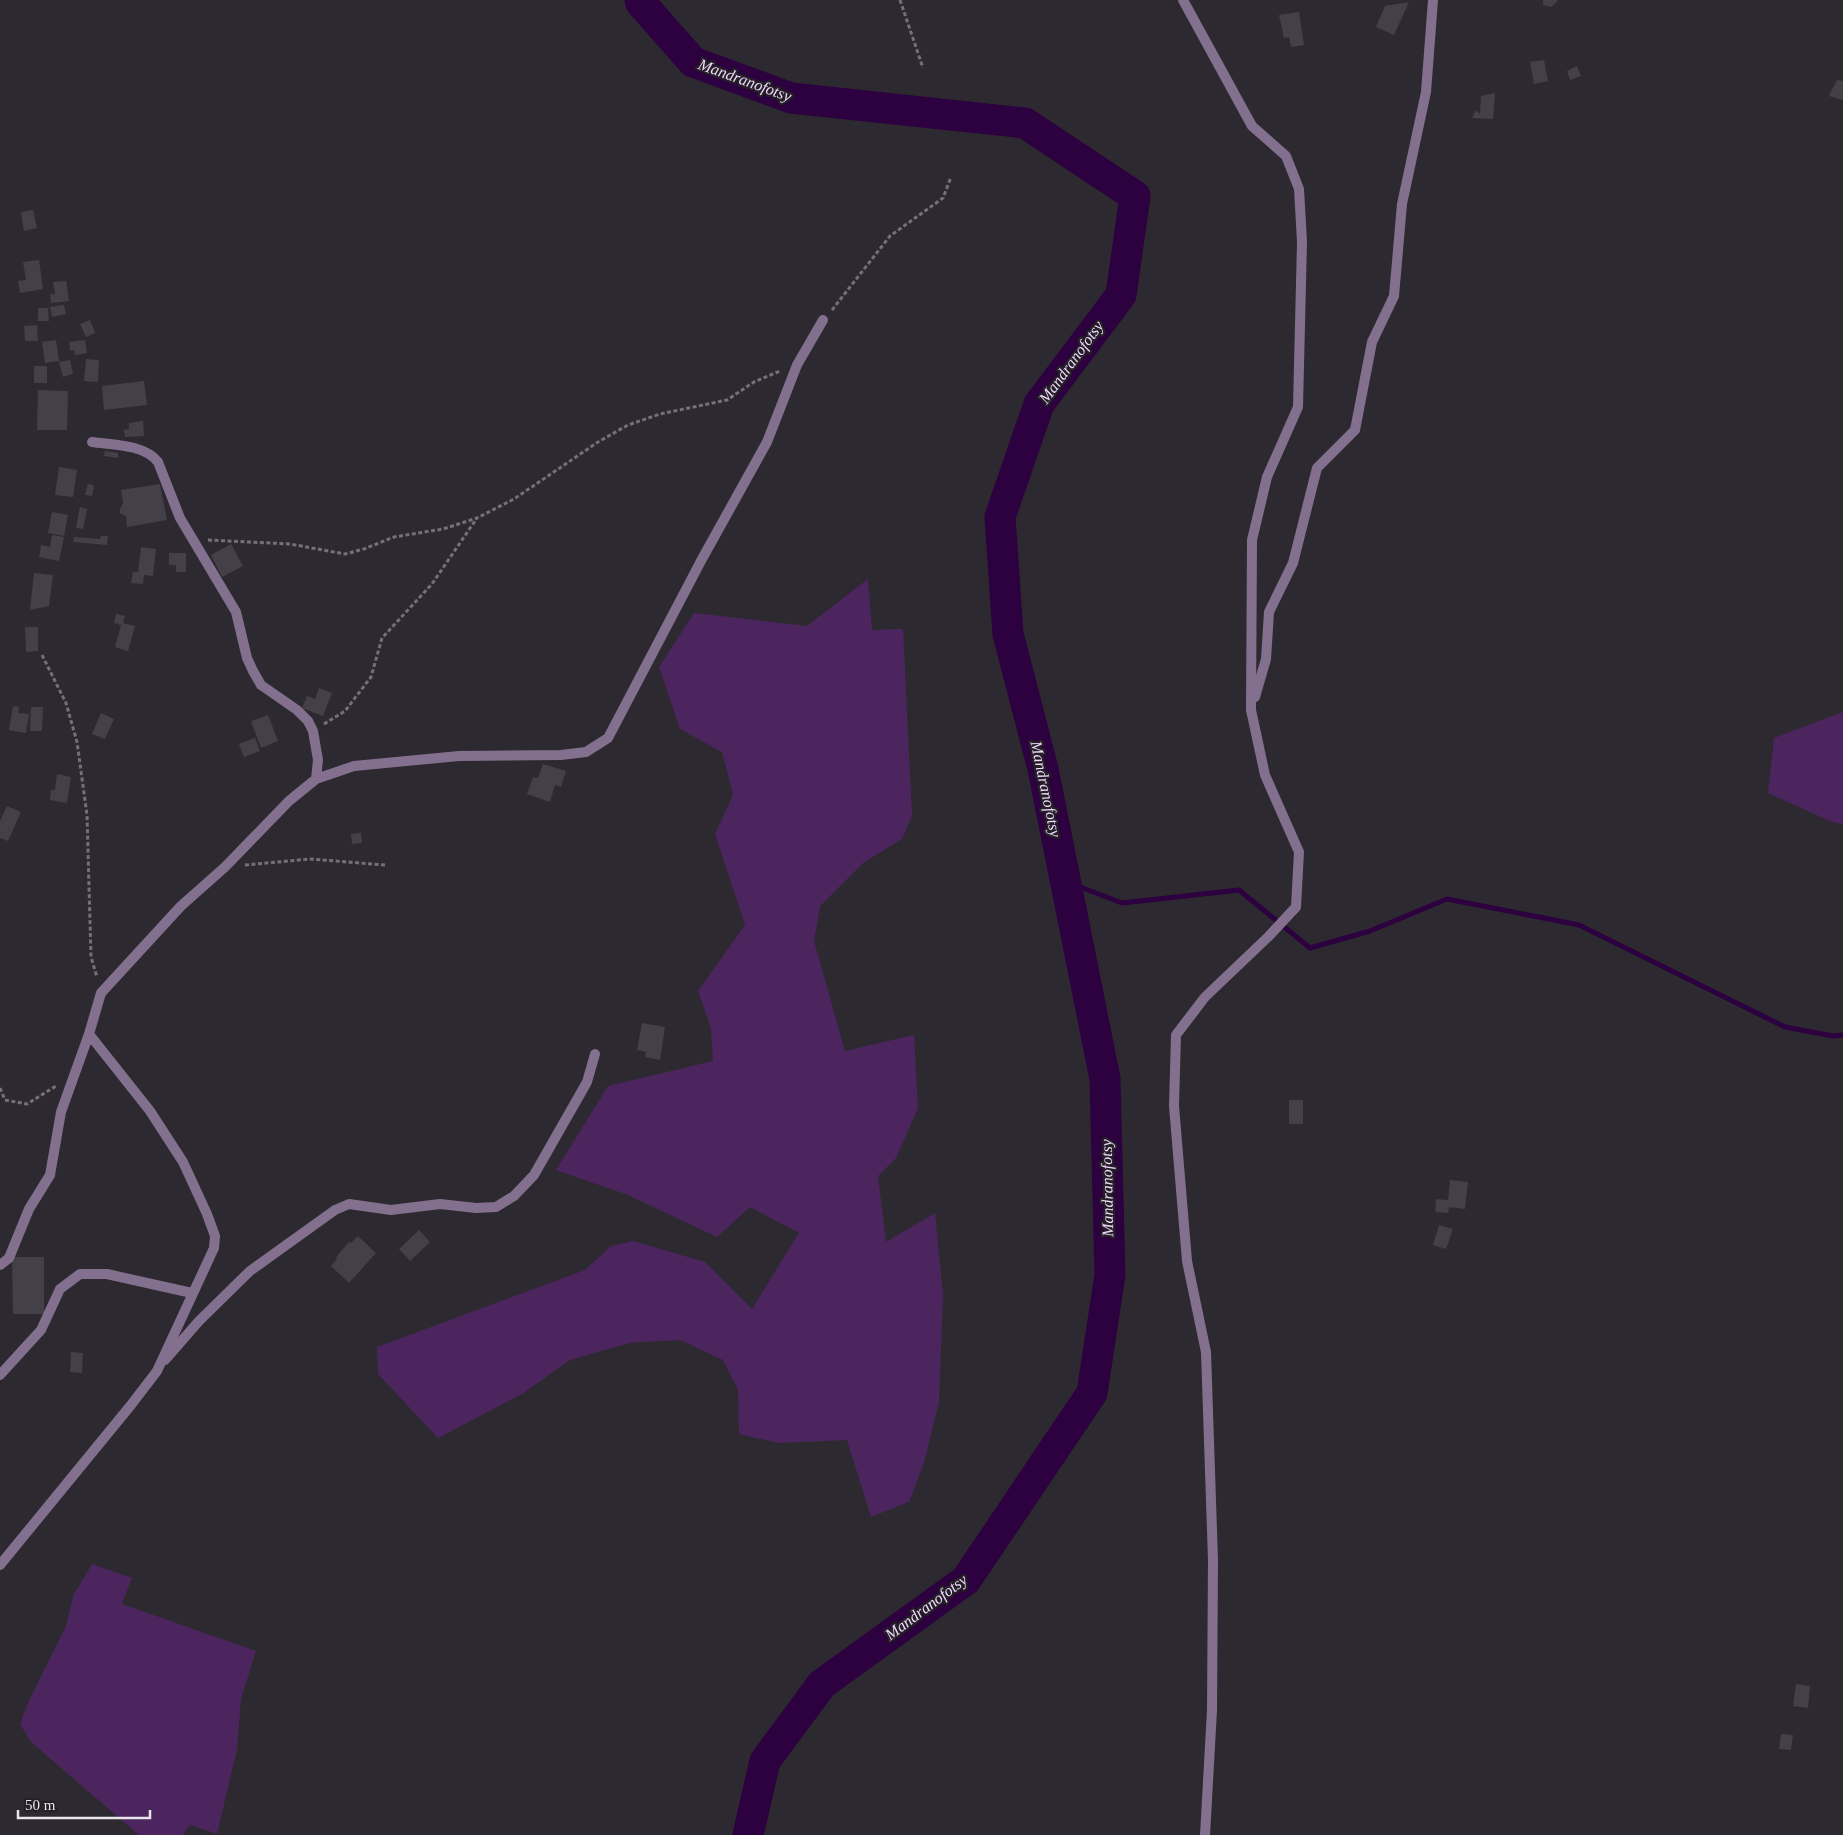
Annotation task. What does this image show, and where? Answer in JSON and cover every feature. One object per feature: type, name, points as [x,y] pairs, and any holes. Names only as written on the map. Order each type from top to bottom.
[{"type":"street","points":[[1183,0],[1252,126],[1286,156],[1299,189],[1302,242],[1298,407],[1266,477],[1252,540],[1251,710],[1265,775],[1298,852],[1296,907],[1268,937],[1205,997],[1176,1035],[1174,1106],[1187,1261],[1206,1352],[1213,1560],[1212,1710],[1205,1835]]},
{"type":"street","points":[[1251,710],[1266,659],[1269,612],[1293,564],[1318,468],[1355,430],[1372,342],[1394,296],[1402,204],[1426,92],[1432,0]]},
{"type":"street","points":[[0,1265],[9,1258],[29,1209],[50,1175],[60,1112],[89,1034],[101,993],[181,906],[225,867],[289,801],[316,779],[354,766],[459,756],[561,755],[586,752],[608,738],[702,559],[767,442],[797,365],[823,320]]},
{"type":"street","points":[[92,442],[137,449],[152,454],[158,462],[180,518],[236,612],[247,658],[261,685],[296,710],[308,721],[313,731],[318,760],[316,779]]},
{"type":"street","points":[[89,1034],[150,1111],[183,1162],[215,1236],[214,1248],[156,1371]]},
{"type":"street","points":[[0,1565],[131,1405],[156,1371],[199,1321],[250,1271],[335,1210],[349,1204],[391,1210],[440,1204],[476,1208],[496,1207],[514,1196],[539,1167],[587,1082],[595,1054]]},
{"type":"street","points":[[0,1375],[41,1330],[60,1289],[80,1274],[107,1274],[192,1292]]},
{"type":"path","points":[[900,0],[923,68]]},
{"type":"path","points":[[823,320],[890,236],[943,198],[951,177]]},
{"type":"path","points":[[193,541],[212,540],[290,544],[345,554],[364,549],[394,537],[443,529],[478,518],[514,499],[598,442],[628,425],[660,414],[727,400],[754,382],[797,365]]},
{"type":"path","points":[[313,731],[345,711],[371,677],[382,638],[432,584],[478,518]]},
{"type":"path","points":[[42,655],[66,703],[77,742],[87,815],[91,957],[101,993]]},
{"type":"path","points":[[225,867],[310,858],[385,865]]},
{"type":"path","points":[[0,1088],[5,1100],[26,1104],[72,1077]]},
{"type":"shaded area","points":[[868,579],[872,630],[903,629],[912,816],[902,839],[863,863],[820,906],[814,941],[845,1051],[914,1035],[918,1108],[896,1158],[878,1176],[886,1242],[935,1213],[943,1295],[939,1402],[924,1463],[909,1502],[871,1517],[847,1440],[779,1443],[739,1434],[738,1390],[723,1360],[680,1340],[629,1343],[570,1360],[522,1394],[438,1438],[378,1374],[377,1347],[585,1270],[611,1246],[633,1241],[705,1262],[752,1309],[799,1233],[750,1207],[717,1237],[628,1195],[556,1170],[608,1086],[713,1061],[711,1028],[698,991],[745,925],[715,834],[733,795],[722,752],[680,729],[659,667],[694,613],[807,626]]},
{"type":"shaded area","points":[[1843,712],[1843,824],[1832,822],[1768,793],[1774,738]]},
{"type":"shaded area","points":[[92,1564],[132,1578],[122,1604],[256,1651],[241,1699],[237,1749],[217,1834],[190,1825],[183,1835],[139,1835],[31,1742],[20,1724],[27,1705],[66,1626],[73,1596]]},
{"type":"building","points":[[1543,0],[1557,0],[1557,2],[1551,7],[1543,5]]},
{"type":"building","points":[[1409,2],[1394,35],[1376,27],[1385,6]]},
{"type":"building","points":[[1299,12],[1304,45],[1291,47],[1289,37],[1284,38],[1279,15]]},
{"type":"building","points":[[1544,60],[1548,81],[1534,84],[1530,62]]},
{"type":"building","points":[[1577,66],[1581,76],[1570,80],[1567,71]]},
{"type":"building","points":[[1837,80],[1843,81],[1843,100],[1829,96]]},
{"type":"building","points":[[1495,93],[1493,119],[1472,118],[1476,110],[1480,114],[1481,96]]},
{"type":"building","points":[[33,210],[37,228],[24,231],[21,212]]},
{"type":"building","points":[[39,260],[43,289],[20,293],[18,281],[26,280],[23,262]]},
{"type":"building","points":[[66,281],[69,301],[51,303],[50,294],[55,294],[53,282]]},
{"type":"building","points":[[64,305],[66,314],[52,317],[50,307]]},
{"type":"building","points":[[38,308],[48,308],[49,321],[38,321]]},
{"type":"building","points":[[90,320],[95,333],[86,337],[80,324]]},
{"type":"building","points":[[37,325],[38,341],[25,341],[24,326]]},
{"type":"building","points":[[56,340],[59,361],[45,363],[42,342]]},
{"type":"building","points":[[85,340],[87,353],[75,355],[74,350],[70,351],[69,342]]},
{"type":"building","points":[[86,359],[99,360],[98,382],[84,381]]},
{"type":"building","points":[[70,360],[73,374],[63,377],[59,362]]},
{"type":"building","points":[[34,366],[47,366],[47,383],[34,383]]},
{"type":"building","points":[[144,381],[147,405],[104,410],[102,386]]},
{"type":"building","points":[[38,390],[68,391],[67,430],[37,430]]},
{"type":"building","points":[[143,421],[144,436],[125,437],[124,430],[129,429],[129,423]]},
{"type":"building","points":[[105,451],[118,453],[118,458],[104,456]]},
{"type":"building","points":[[59,467],[77,470],[73,497],[55,495]]},
{"type":"building","points":[[88,484],[94,485],[92,496],[85,495]]},
{"type":"building","points":[[160,484],[167,520],[127,527],[126,516],[120,513],[123,503],[121,490]]},
{"type":"building","points":[[80,507],[87,509],[83,529],[76,528]]},
{"type":"building","points":[[52,512],[68,515],[64,536],[48,533]]},
{"type":"building","points":[[52,535],[64,537],[59,561],[39,557],[41,545],[50,547]]},
{"type":"building","points":[[101,536],[108,536],[107,545],[73,542],[74,537],[100,539]]},
{"type":"building","points":[[231,544],[243,566],[222,577],[211,555]]},
{"type":"building","points":[[141,547],[156,549],[153,576],[144,575],[143,584],[131,583],[133,572],[138,572]]},
{"type":"building","points":[[169,553],[186,553],[186,572],[176,572],[176,565],[169,565]]},
{"type":"building","points":[[34,573],[53,575],[49,606],[30,610]]},
{"type":"building","points":[[116,614],[125,616],[123,623],[135,626],[128,651],[115,647],[121,625],[114,623]]},
{"type":"building","points":[[25,627],[38,627],[38,651],[26,652]]},
{"type":"building","points":[[319,688],[332,693],[323,716],[302,708],[307,696],[315,699]]},
{"type":"building","points":[[13,706],[19,707],[18,713],[29,714],[26,733],[9,730]]},
{"type":"building","points":[[31,707],[43,707],[42,731],[30,731]]},
{"type":"building","points":[[101,713],[114,719],[105,739],[92,734]]},
{"type":"building","points":[[268,715],[278,741],[261,748],[251,721]]},
{"type":"building","points":[[255,738],[260,751],[244,757],[239,744]]},
{"type":"building","points":[[543,764],[566,771],[561,787],[555,785],[550,802],[527,794],[533,777],[538,778]]},
{"type":"building","points":[[57,774],[71,777],[67,803],[50,800],[51,790],[55,790]]},
{"type":"building","points":[[7,806],[21,812],[8,841],[0,838],[0,821]]},
{"type":"building","points":[[361,833],[362,843],[352,844],[351,834]]},
{"type":"building","points":[[642,1023],[665,1027],[660,1060],[645,1057],[646,1052],[637,1050]]},
{"type":"building","points":[[1289,1100],[1303,1100],[1303,1124],[1289,1124]]},
{"type":"building","points":[[1450,1180],[1468,1182],[1465,1209],[1449,1207],[1448,1213],[1435,1212],[1436,1199],[1448,1200]]},
{"type":"building","points":[[1439,1225],[1453,1229],[1446,1249],[1433,1245]]},
{"type":"building","points":[[419,1230],[430,1242],[410,1261],[399,1249]]},
{"type":"building","points":[[358,1236],[376,1253],[349,1283],[331,1266],[349,1242],[351,1243]]},
{"type":"building","points":[[12,1257],[44,1257],[44,1314],[13,1314]]},
{"type":"building","points":[[71,1352],[83,1353],[82,1373],[70,1372]]},
{"type":"building","points":[[1796,1684],[1810,1686],[1808,1708],[1793,1706]]},
{"type":"building","points":[[1781,1734],[1793,1735],[1791,1750],[1779,1749]]},
{"type":"waterway","name":"Mandranofotsy","points":[[640,0],[693,62],[791,98],[1025,123],[1135,196],[1121,295],[1039,404],[1000,517],[1008,634],[1043,769],[1105,1079],[1110,1275],[1092,1393],[966,1580],[822,1684],[765,1761],[748,1835]]},
{"type":"waterway","points":[[1065,881],[1122,903],[1239,890],[1310,948],[1370,931],[1447,899],[1579,925],[1785,1027],[1833,1036],[1843,1035]]}]
